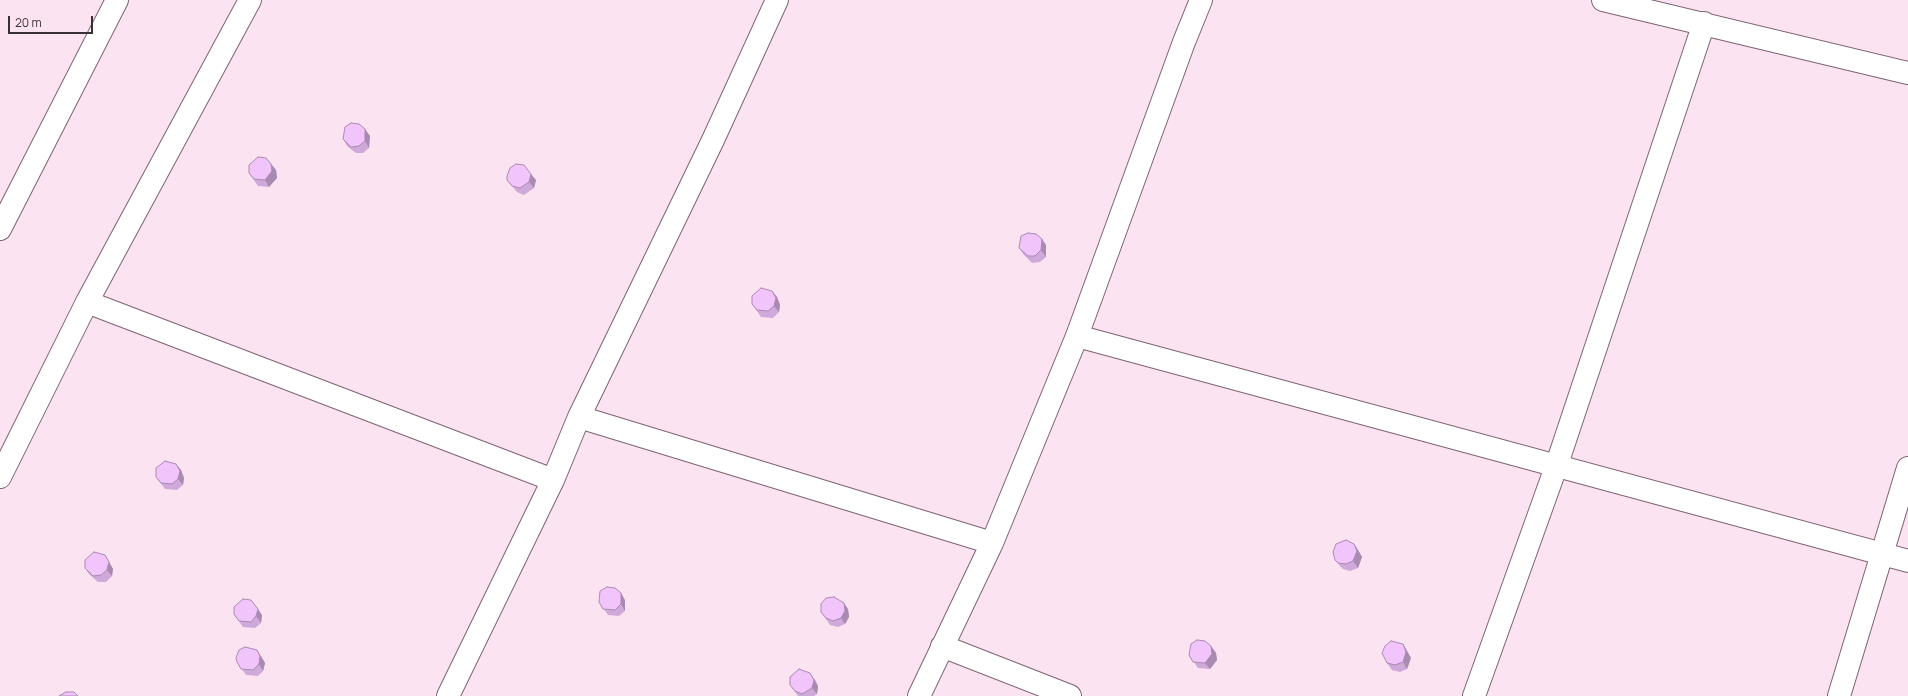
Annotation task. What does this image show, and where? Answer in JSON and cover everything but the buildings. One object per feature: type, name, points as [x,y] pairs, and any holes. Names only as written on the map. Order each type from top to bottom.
[{"type":"street","points":[[0,229],[117,0]]},
{"type":"street","points":[[0,477],[87,302],[250,0]]},
{"type":"street","points":[[448,696],[553,480],[579,417],[713,140],[776,0]]},
{"type":"street","points":[[918,696],[992,543],[1078,336],[1181,49],[1201,0]]},
{"type":"street","points":[[1603,0],[1908,73]]},
{"type":"street","points":[[1474,696],[1556,467],[1704,23]]},
{"type":"street","points":[[87,302],[553,480]]},
{"type":"street","points":[[1078,336],[1556,467],[1908,561]]},
{"type":"street","points":[[579,417],[992,543]]},
{"type":"street","points":[[1839,696],[1908,468]]},
{"type":"street","points":[[942,646],[1070,696]]}]
